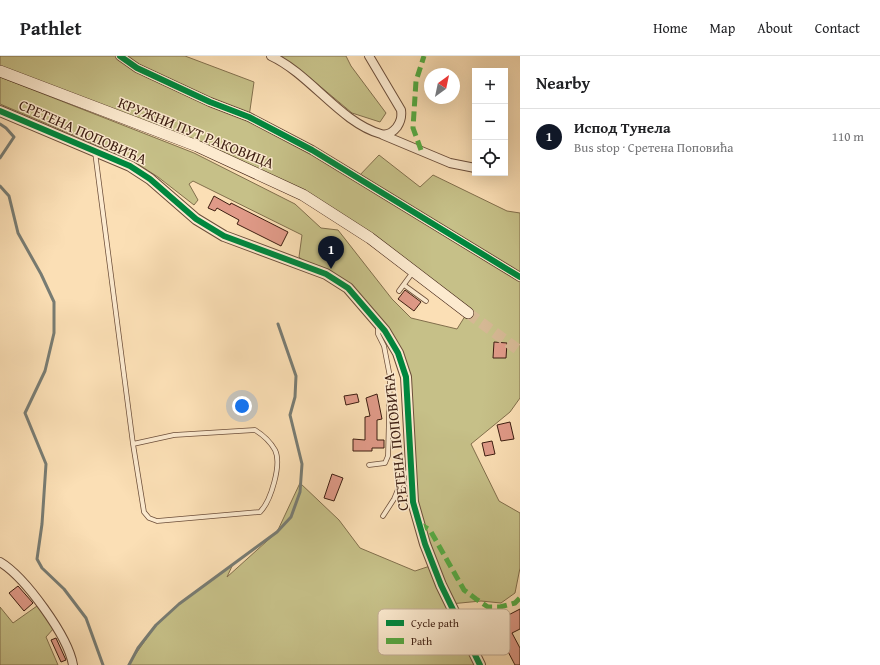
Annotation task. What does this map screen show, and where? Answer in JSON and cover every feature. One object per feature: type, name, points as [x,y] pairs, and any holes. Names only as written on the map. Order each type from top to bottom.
[{"type":"main road","name":"КРУЖНИ ПУТ РАКОВИЦА","points":[[0,71],[197,146],[303,195],[342,219],[468,313]]},
{"type":"street","points":[[120,56],[138,68],[210,102],[249,117],[312,150],[520,277]]},
{"type":"street","points":[[271,56],[281,60],[349,117],[382,134],[450,164],[472,168]]},
{"type":"street","points":[[369,56],[397,101],[402,116],[390,134],[382,134]]},
{"type":"street","name":"СРЕТЕНА ПОПОВИЋА","points":[[0,111],[137,170],[196,219],[224,236],[326,274],[348,288],[378,324],[398,353],[406,377],[410,470],[413,502],[419,524],[441,584],[453,609]]},
{"type":"street","points":[[0,562],[11,569],[23,582],[50,618],[63,637],[73,665]]},
{"type":"street","name":"СРЕТЕНА ПОПОВИЋА","points":[[475,655],[480,665]]},
{"type":"lane","points":[[95,152],[133,444],[144,512],[148,518],[157,521],[260,512],[265,507],[275,480],[278,461],[275,450],[265,436],[255,430],[174,434],[133,444]]},
{"type":"lane","points":[[400,291],[413,272]]},
{"type":"lane","points":[[404,285],[426,301]]},
{"type":"lane","points":[[370,465],[385,463],[388,456],[390,377],[384,346],[378,334],[378,324]]},
{"type":"lane","points":[[383,516],[394,499],[404,475],[410,470]]},
{"type":"shaded area","points":[[0,56],[185,56],[254,82],[249,117],[358,177],[379,155],[420,187],[433,175],[507,211],[520,213],[520,398],[510,412],[471,444],[499,501],[520,513],[520,568],[515,593],[501,603],[481,601],[450,604],[453,609],[378,609],[378,655],[476,655],[481,665],[128,665],[156,625],[185,599],[233,564],[227,577],[277,532],[300,483],[339,520],[360,548],[415,571],[433,565],[419,524],[406,377],[398,353],[348,288],[311,268],[299,257],[302,235],[193,181],[189,184],[198,200],[194,205],[158,177],[130,159],[0,104],[0,77],[194,153],[295,204],[321,228],[338,230],[392,299],[411,318],[457,329],[467,313],[303,195],[0,68]]},
{"type":"shaded area","points":[[282,56],[346,56],[351,66],[386,113],[380,122],[352,113],[309,77],[282,58]]},
{"type":"shaded area","points":[[37,606],[54,628],[46,637],[58,665],[0,665],[0,607],[13,623]]},
{"type":"building","points":[[214,196],[288,232],[281,246],[237,224],[239,220],[217,208],[215,211],[208,208]]},
{"type":"building","points":[[405,290],[421,302],[414,311],[398,299]]},
{"type":"building","points":[[494,342],[507,343],[506,358],[493,358]]},
{"type":"building","points":[[357,394],[359,402],[346,405],[344,396]]},
{"type":"building","points":[[377,394],[382,419],[377,420],[377,440],[384,440],[384,448],[372,448],[372,451],[353,451],[353,439],[365,440],[365,417],[370,416],[366,398]]},
{"type":"building","points":[[510,422],[514,439],[501,441],[497,425]]},
{"type":"building","points":[[492,441],[495,454],[485,456],[482,443]]},
{"type":"building","points":[[332,474],[343,478],[334,501],[324,498]]},
{"type":"building","points":[[18,586],[33,603],[24,611],[9,593]]},
{"type":"building","points":[[520,609],[520,629],[512,633],[520,648],[520,665],[515,665],[510,655],[510,614]]},
{"type":"building","points":[[56,638],[66,660],[61,662],[51,640]]},
{"type":"waterway","points":[[0,124],[14,137],[0,158]]},
{"type":"waterway","points":[[0,186],[9,196],[18,233],[41,274],[54,302],[54,333],[45,371],[25,413],[46,464],[42,524],[37,559],[42,568],[64,589],[86,618],[103,665]]},
{"type":"waterway","points":[[129,665],[138,648],[156,625],[179,604],[277,532],[291,517],[300,492],[302,464],[290,415],[295,397],[296,376],[278,324]]},
{"type":"tunnel","points":[[468,313],[520,351]]},
{"type":"marked path","points":[[421,150],[413,128],[416,81],[424,56]]},
{"type":"marked path","points":[[419,524],[430,530],[464,590],[476,599],[488,607],[500,607],[515,603],[520,598]]},
{"type":"cycle path","points":[[120,56],[137,68],[210,102],[249,117],[312,150],[520,277]]},
{"type":"cycle path","points":[[0,111],[130,166],[150,179],[196,219],[224,236],[326,274],[348,288],[385,331],[398,353],[406,377],[413,502],[425,544],[441,585],[453,609]]},
{"type":"cycle path","points":[[475,655],[480,665]]},
{"type":"place","name":"Испод Тунела","points":[[331,269]]}]
